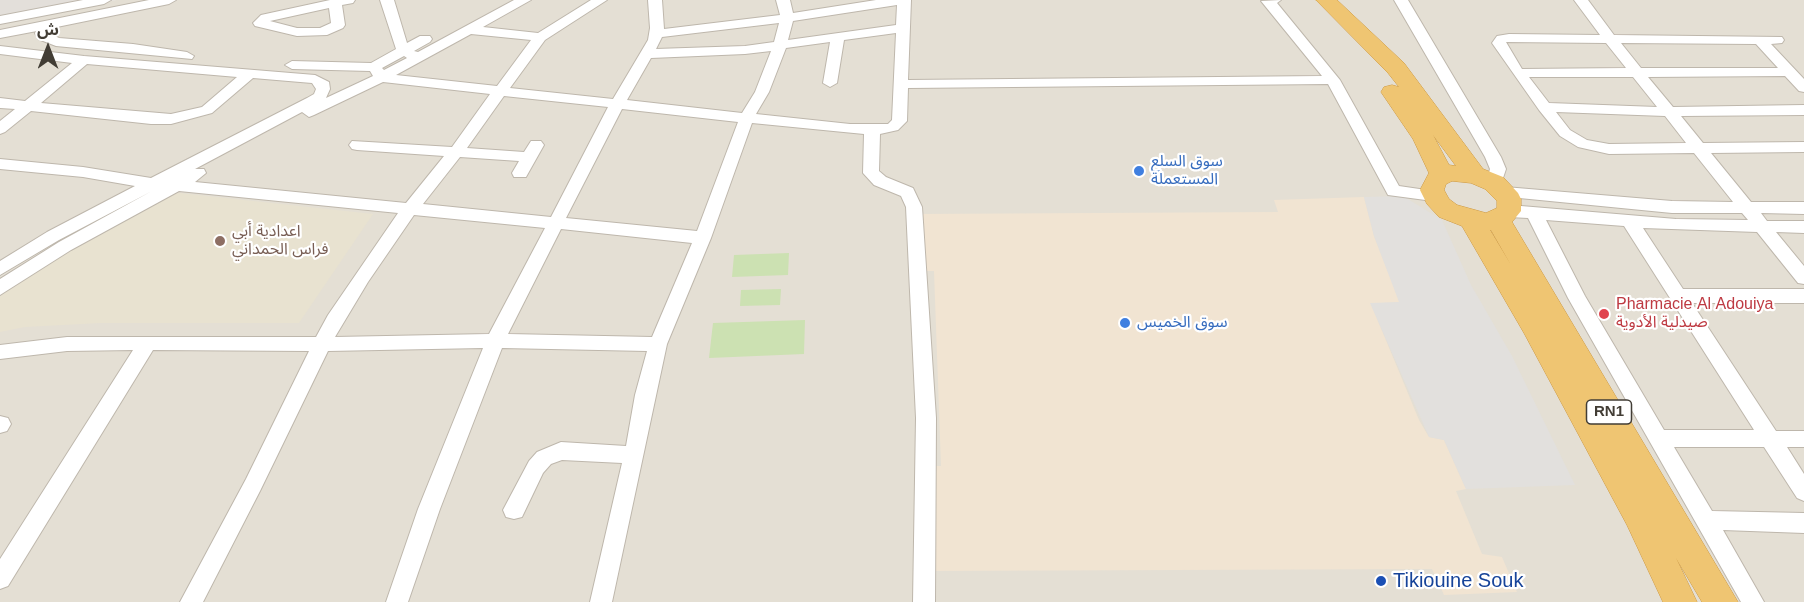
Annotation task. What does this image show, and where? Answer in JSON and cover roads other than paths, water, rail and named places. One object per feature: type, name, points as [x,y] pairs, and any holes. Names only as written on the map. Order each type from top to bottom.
[{"type":"highway","points":[[1305,0],[1366,62],[1404,107],[1424,138],[1448,211],[1492,200]]},
{"type":"highway","name":"RN1","points":[[1326,0],[1396,68],[1492,200],[1674,525],[1721,602]]},
{"type":"highway","points":[[1438,186],[1457,172],[1492,200]]},
{"type":"highway","name":"RN1","points":[[1492,200],[1534,327],[1639,516],[1680,602]]},
{"type":"street","points":[[0,20],[104,0]]},
{"type":"street","points":[[0,34],[169,0]]},
{"type":"street","points":[[387,0],[403,51],[417,57]]},
{"type":"street","points":[[378,72],[403,51],[502,0]]},
{"type":"street","points":[[0,288],[65,246],[301,117],[378,72],[417,57],[524,0]]},
{"type":"street","points":[[191,602],[343,305],[409,210],[456,152],[498,91],[540,37],[600,0]]},
{"type":"street","points":[[397,602],[429,509],[495,341],[617,104],[657,34],[655,0]]},
{"type":"street","points":[[601,602],[658,344],[703,238],[747,117],[762,92],[780,45],[787,18],[783,0]]},
{"type":"street","points":[[48,24],[42,33],[43,36],[56,42],[378,72],[498,91],[872,130],[893,127],[899,121],[902,0],[787,18],[657,34]]},
{"type":"street","points":[[1275,0],[1268,1],[1333,80],[1394,191],[1438,186]]},
{"type":"street","points":[[1401,0],[1496,164],[1497,174],[1492,200]]},
{"type":"street","points":[[1581,0],[1637,73],[1804,278]]},
{"type":"street","points":[[342,2],[338,25],[322,32],[297,32],[260,23],[266,18],[342,2]]},
{"type":"street","points":[[647,54],[745,50],[902,28]]},
{"type":"street","points":[[467,30],[540,37]]},
{"type":"street","points":[[830,83],[838,38]]},
{"type":"street","points":[[1777,40],[1502,39],[1499,43],[1518,73],[1565,133],[1583,144],[1609,149],[1804,147]]},
{"type":"street","points":[[1760,40],[1804,88]]},
{"type":"street","points":[[0,50],[84,60],[315,79],[322,82],[323,89],[320,96],[312,101],[53,236],[0,269]]},
{"type":"street","points":[[0,129],[84,60]]},
{"type":"street","points":[[1518,73],[1790,72]]},
{"type":"street","points":[[0,103],[151,119],[171,119],[207,110],[250,73]]},
{"type":"street","points":[[901,84],[1333,80]]},
{"type":"street","points":[[1544,106],[1669,112],[1804,110]]},
{"type":"street","points":[[872,130],[871,173],[880,181],[907,192],[914,207],[926,418],[924,602]]},
{"type":"street","points":[[357,145],[456,152],[533,151],[520,173]]},
{"type":"street","points":[[0,164],[83,172],[152,184]]},
{"type":"street","points":[[176,185],[703,238]]},
{"type":"street","points":[[1492,200],[1804,208]]},
{"type":"street","points":[[1492,200],[1534,213],[1630,222],[1804,227]]},
{"type":"street","points":[[1534,213],[1576,298],[1753,602]]},
{"type":"street","points":[[1630,222],[1804,492]]},
{"type":"street","points":[[1676,296],[1804,296]]},
{"type":"street","points":[[0,352],[67,344],[148,343],[324,344],[495,341],[658,344]]},
{"type":"street","points":[[0,579],[148,343]]},
{"type":"street","points":[[1659,438],[1804,439]]},
{"type":"street","points":[[514,510],[536,467],[544,458],[561,452],[635,454]]},
{"type":"street","points":[[1705,520],[1804,523]]},
{"type":"place","name":"سوق السلع المستعملة","points":[[1139,171]]},
{"type":"place","name":"اعدادية أبي فراس الحمداني","points":[[220,241]]},
{"type":"place","name":"Pharmacie Al Adouiya صيدلية الأدوية","points":[[1604,314]]},
{"type":"place","name":"سوق الخميس","points":[[1125,323]]},
{"type":"place","name":"Tikiouine Souk","points":[[1381,581]]}]
